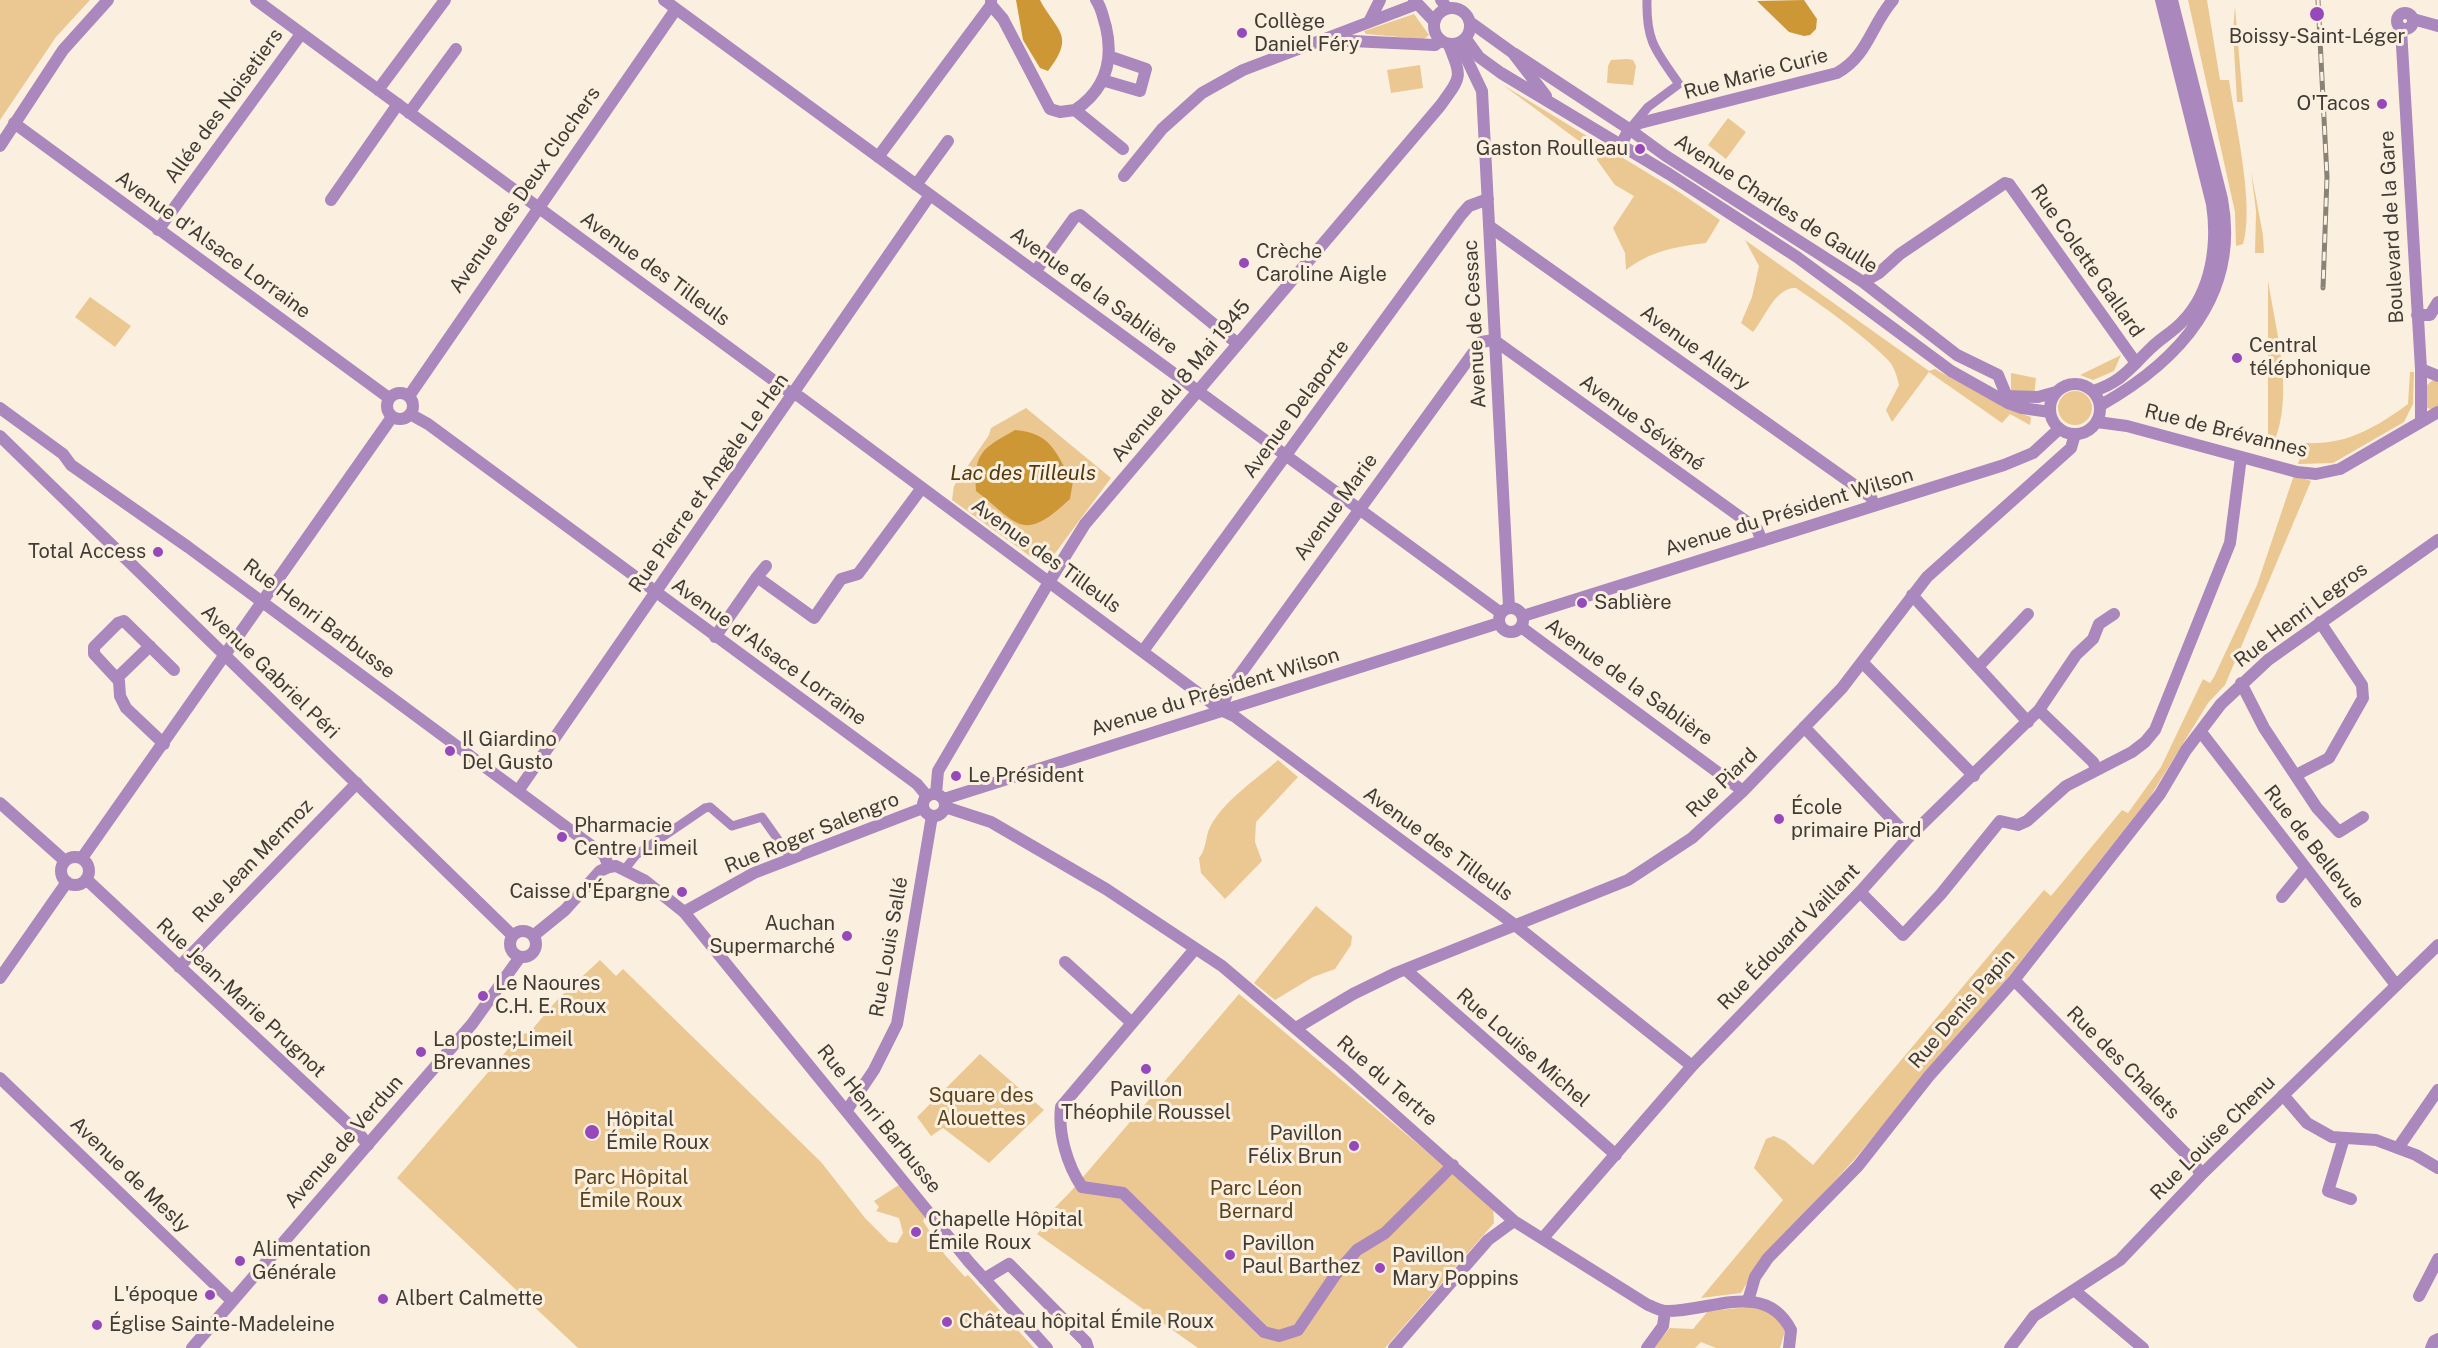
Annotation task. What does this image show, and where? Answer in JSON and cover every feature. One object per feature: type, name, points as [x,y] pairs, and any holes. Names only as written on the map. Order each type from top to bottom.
[{"type":"street","points":[[0,146],[63,50],[108,0]]},
{"type":"street","name":"Avenue des Tilleuls","points":[[256,0],[1221,710],[1234,716],[1515,925],[1692,1066]]},
{"type":"street","points":[[378,90],[445,0]]},
{"type":"street","name":"Avenue de la Sablière","points":[[664,0],[1503,614],[1517,609],[1522,621],[1743,791]]},
{"type":"street","points":[[878,157],[991,2],[1003,19],[1050,109],[1060,112],[1075,110],[1086,103],[1102,80],[1111,57],[1111,47],[1096,0]]},
{"type":"street","points":[[1369,22],[1380,0]]},
{"type":"street","points":[[1621,145],[1629,129],[1648,107],[1679,84],[1659,56],[1646,27],[1647,0]]},
{"type":"street","name":"Rue Marie Curie","points":[[1629,129],[1640,123],[1837,73],[1857,59],[1882,14],[1893,0]]},
{"type":"street","points":[[2093,391],[2119,380],[2191,312],[2206,280],[2214,247],[2212,204],[2161,0]]},
{"type":"street","points":[[2100,405],[2120,394],[2151,369],[2196,326],[2216,288],[2224,256],[2226,226],[2222,199],[2172,0]]},
{"type":"street","points":[[2398,0],[2400,15],[2397,22],[2402,28],[2411,27],[2413,19]]},
{"type":"street","points":[[1124,176],[1162,129],[1202,93],[1243,70],[1327,40],[1415,2],[1434,21]]},
{"type":"street","points":[[1327,40],[1435,45],[1453,42],[1470,22],[1459,9],[1444,4],[1434,21],[1435,33],[1453,42]]},
{"type":"street","name":"Avenue des Deux Clochers","points":[[409,396],[675,9]]},
{"type":"street","points":[[2400,15],[2408,13],[2413,19],[2438,26]]},
{"type":"street","name":"Avenue Charles de Gaulle","points":[[1470,22],[1666,156],[1863,282],[1957,355],[1998,375],[2007,397]]},
{"type":"street","name":"Boulevard de la Gare","points":[[2402,28],[2421,369],[2421,422]]},
{"type":"street","name":"Allée des Noisetiers","points":[[158,230],[301,34]]},
{"type":"street","name":"Avenue Charles de Gaulle","points":[[1453,42],[1797,257],[1951,371],[1990,394],[2022,408],[2050,412]]},
{"type":"street","name":"Avenue de Cessac","points":[[1453,42],[1482,91],[1494,340],[1503,614]]},
{"type":"street","name":"Avenue du 8 Mai 1945","points":[[934,803],[938,771],[1048,582],[1085,524],[1376,183],[1456,84],[1460,73],[1453,42]]},
{"type":"street","points":[[409,112],[456,49]]},
{"type":"street","name":"Avenue Charles de Gaulle","points":[[1513,53],[1553,104]]},
{"type":"street","points":[[1102,80],[1140,91],[1146,69],[1111,57]]},
{"type":"street","points":[[331,200],[398,104]]},
{"type":"street","points":[[1075,110],[1123,149]]},
{"type":"street","name":"Avenue d'Alsace Lorraine","points":[[14,123],[389,398]]},
{"type":"street","points":[[916,185],[948,141]]},
{"type":"street","name":"Rue Colette Gallard","points":[[1863,282],[1879,273],[1900,254],[2005,183],[2009,184],[2136,363]]},
{"type":"street","name":"Rue Pierre et Angèle Le Hen","points":[[518,791],[741,466],[794,395],[930,195]]},
{"type":"street","name":"Avenue Delaporte","points":[[1143,651],[1461,215],[1469,206],[1488,199]]},
{"type":"street","points":[[1035,272],[1074,218],[1080,215],[1238,344]]},
{"type":"street","name":"Avenue Allary","points":[[1489,226],[1871,497],[1874,505]]},
{"type":"street","points":[[2417,315],[2430,315],[2438,302]]},
{"type":"street","name":"Avenue Marie","points":[[1221,710],[1228,692],[1481,342],[1494,340]]},
{"type":"street","name":"Avenue Sévigné","points":[[1494,340],[1757,529],[1762,541]]},
{"type":"street","points":[[2421,369],[2438,376]]},
{"type":"street","points":[[2075,383],[2085,385],[2093,391],[2100,405],[2097,422],[2083,434],[2059,429],[2050,412],[2050,402],[2056,392],[2064,386],[2075,383]]},
{"type":"street","points":[[401,392],[409,396],[413,403],[410,414],[403,419],[392,417],[387,410],[389,398],[401,392]]},
{"type":"street","name":"Avenue Charles de Gaulle","points":[[1990,394],[2007,397],[2038,397],[2056,392]]},
{"type":"street","name":"Rue Henri Barbusse","points":[[0,408],[98,485],[263,602],[604,855],[609,867]]},
{"type":"street","name":"Rue de Brévannes","points":[[2097,422],[2127,426],[2298,472],[2329,472],[2340,469],[2438,412]]},
{"type":"street","name":"Avenue d'Alsace Lorraine","points":[[410,414],[428,424],[917,784],[934,803]]},
{"type":"street","points":[[82,858],[392,417]]},
{"type":"street","name":"Avenue du Président Wilson","points":[[1522,621],[1762,541],[2004,465],[2033,453],[2059,429]]},
{"type":"street","name":"Rue Piard","points":[[1296,1029],[1353,994],[1406,970],[1628,880],[1692,838],[1743,791],[1842,688],[1927,577],[2071,448],[2075,434]]},
{"type":"street","name":"Avenue Gabriel Péri","points":[[0,436],[512,935]]},
{"type":"street","points":[[1860,892],[1904,935],[1941,894],[2000,821],[2018,825],[2027,821],[2066,786],[2096,768],[2132,752],[2150,736],[2163,714],[2230,543],[2241,457]]},
{"type":"street","points":[[806,629],[842,579],[858,574],[921,489]]},
{"type":"street","name":"Rue Henri Legros","points":[[2199,734],[2221,704],[2241,683],[2320,622],[2438,540]]},
{"type":"street","points":[[715,637],[766,566]]},
{"type":"street","points":[[757,577],[814,618]]},
{"type":"street","points":[[1912,595],[2028,722]]},
{"type":"street","points":[[1503,614],[1503,629],[1511,632],[1522,621]]},
{"type":"street","name":"Avenue du Président Wilson","points":[[934,803],[1221,710],[1503,614]]},
{"type":"street","name":"Rue Édouard Vaillant","points":[[1543,1238],[1692,1066],[1860,892],[1909,837],[2039,710],[2076,655],[2093,639],[2098,624],[2114,614]]},
{"type":"street","points":[[1978,667],[2028,615]]},
{"type":"street","points":[[164,744],[126,708],[120,696],[117,678],[94,654],[94,647],[118,623],[124,621],[174,670]]},
{"type":"street","points":[[2296,775],[2329,758],[2363,698],[2362,685],[2320,622]]},
{"type":"street","points":[[117,678],[150,646]]},
{"type":"street","points":[[1862,662],[1974,776]]},
{"type":"street","points":[[2241,683],[2264,728],[2317,808],[2339,832],[2363,817]]},
{"type":"street","points":[[2039,710],[2093,762],[2096,768]]},
{"type":"street","points":[[1803,727],[1909,837]]},
{"type":"street","name":"Rue Denis Papin","points":[[1748,1302],[1755,1277],[1768,1258],[1858,1166],[1929,1076],[2014,980],[2160,794],[2199,734]]},
{"type":"street","name":"Rue de Bellevue","points":[[2199,734],[2204,736],[2396,985]]},
{"type":"street","name":"Rue Jean Mermoz","points":[[179,967],[357,783]]},
{"type":"street","points":[[0,803],[65,861]]},
{"type":"street","name":"Rue Roger Salengro","points":[[684,912],[754,873],[934,803]]},
{"type":"street","name":"Rue du Tertre","points":[[934,803],[991,822],[1106,889],[1222,966],[1453,1165],[1514,1221],[1648,1305],[1665,1311]]},
{"type":"street","name":"Rue Louis Sallé","points":[[847,1110],[874,1070],[897,1024],[934,803]]},
{"type":"street","points":[[533,936],[565,910],[600,871],[616,866],[625,869],[636,855],[705,808],[710,807],[732,826],[762,816],[791,858]]},
{"type":"street","points":[[73,857],[82,858],[88,866],[86,879],[75,885],[67,882],[61,870],[65,861],[73,857]]},
{"type":"street","name":"Rue Henri Barbusse","points":[[625,869],[684,912],[984,1279],[1047,1348]]},
{"type":"street","points":[[2282,897],[2305,869]]},
{"type":"street","name":"Rue Jean-Marie Prugnot","points":[[86,879],[368,1145]]},
{"type":"street","points":[[0,978],[67,882]]},
{"type":"street","points":[[523,931],[533,936],[536,944],[533,952],[519,957],[510,948],[512,935],[523,931]]},
{"type":"street","name":"Rue Louise Chenu","points":[[2010,1348],[2034,1316],[2120,1260],[2202,1175],[2438,945]]},
{"type":"street","points":[[1195,949],[1061,1107],[1060,1116],[1070,1168],[1082,1187],[1123,1193],[1264,1332],[1279,1336],[1298,1330],[1336,1275],[1357,1250],[1385,1233],[1453,1165]]},
{"type":"street","name":"Avenue de Verdun","points":[[192,1348],[472,1024],[519,957]]},
{"type":"street","points":[[1065,962],[1132,1023]]},
{"type":"street","name":"Rue Louise Michel","points":[[1406,970],[1616,1155]]},
{"type":"street","name":"Rue des Chalets","points":[[2014,980],[2193,1161],[2202,1175]]},
{"type":"street","name":"Avenue de Mesly","points":[[0,1078],[232,1301]]},
{"type":"street","points":[[2398,1148],[2438,1090]]},
{"type":"street","points":[[2283,1095],[2307,1123],[2332,1137],[2376,1140],[2438,1168]]},
{"type":"street","points":[[2344,1138],[2328,1191],[2351,1199]]},
{"type":"street","points":[[1394,1348],[1488,1240],[1514,1221]]},
{"type":"street","points":[[2419,1296],[2438,1259]]},
{"type":"street","points":[[984,1279],[1009,1264],[1087,1345]]},
{"type":"street","points":[[2074,1290],[2143,1348]]},
{"type":"street","points":[[1647,1348],[1663,1326],[1665,1311],[1713,1303],[1748,1302],[1779,1311],[1791,1330],[1789,1348]]},
{"type":"street","points":[[2431,1348],[2438,1339]]},
{"type":"green space","points":[[0,0],[90,0],[56,37],[0,120]]},
{"type":"green space","points":[[2188,0],[2207,0],[2220,80],[2229,80],[2243,163],[2247,209],[2243,244],[2236,246],[2235,212]]},
{"type":"green space","points":[[2235,6],[2243,102],[2237,102],[2233,32]]},
{"type":"green space","points":[[1414,14],[1429,35],[1424,39],[1366,34],[1364,31]]},
{"type":"green space","points":[[1611,60],[1633,60],[1636,66],[1633,85],[1607,83],[1608,66]]},
{"type":"green space","points":[[1420,65],[1423,88],[1391,93],[1387,70]]},
{"type":"green space","points":[[1503,85],[1679,192],[1720,220],[1706,243],[1663,251],[1645,258],[1626,270],[1625,253],[1613,228],[1634,196],[1615,185],[1597,160],[1598,155]]},
{"type":"green space","points":[[1728,118],[1746,132],[1726,159],[1708,145]]},
{"type":"green space","points":[[2251,171],[2263,235],[2264,253],[2255,253],[2256,211]]},
{"type":"green space","points":[[1745,240],[1929,371],[1935,369],[2007,409],[2031,417],[2030,425],[2010,414],[2002,423],[1929,372],[1892,422],[1886,410],[1899,385],[1890,362],[1855,331],[1796,288],[1782,292],[1776,298],[1753,332],[1741,323],[1752,297],[1759,266]]},
{"type":"green space","points":[[2268,280],[2279,342],[2283,384],[2283,405],[2273,445],[2268,445]]},
{"type":"green space","points":[[90,297],[131,326],[115,347],[75,317]]},
{"type":"green space","points":[[2121,355],[2114,371],[2093,380],[2080,375]]},
{"type":"green space","points":[[2410,372],[2414,372],[2413,404],[2404,422],[2333,463],[2298,464],[2305,443],[2347,438],[2372,427],[2408,404]]},
{"type":"green space","points":[[2011,373],[2036,378],[2034,395],[2016,394],[2011,390]]},
{"type":"green space","points":[[2433,380],[2438,380],[2438,407],[2432,410],[2426,407],[2427,385]]},
{"type":"green space","points":[[2075,391],[2087,396],[2092,408],[2087,420],[2075,425],[2063,420],[2058,408],[2063,396]]},
{"type":"green space","points":[[1026,408],[1111,478],[1053,556],[1034,559],[952,500],[954,486],[989,435],[991,428]]},
{"type":"green space","points":[[2294,475],[2311,481],[2225,685],[2208,703],[2150,797],[2010,975],[1853,1161],[1758,1264],[1741,1293],[1701,1298],[1783,1200],[1754,1168],[1766,1139],[1774,1136],[1785,1141],[1813,1165],[2044,890],[2051,896],[2122,810],[2128,813],[2161,767],[2203,679],[2210,683],[2214,677],[2257,585]]},
{"type":"green space","points":[[1278,760],[1298,777],[1256,822],[1255,842],[1262,861],[1225,899],[1201,873],[1199,858],[1208,831],[1223,808]]},
{"type":"green space","points":[[1316,906],[1352,936],[1351,945],[1335,969],[1313,977],[1275,1000],[1254,983]]},
{"type":"green space","name":"Parc Hôpital Émile Roux","points":[[600,960],[616,976],[623,969],[821,1162],[865,1218],[889,1242],[897,1243],[903,1233],[899,1218],[876,1211],[879,1207],[874,1201],[902,1183],[925,1217],[923,1221],[945,1255],[965,1277],[968,1275],[1034,1348],[578,1348],[397,1178],[521,1034],[529,1033],[558,999]]},
{"type":"green space","name":"Parc Léon Bernard","points":[[1239,994],[1493,1207],[1494,1223],[1385,1348],[1198,1348],[1037,1234],[1045,1225],[1042,1221],[1072,1190]]},
{"type":"green space","name":"Square des Alouettes","points":[[980,1054],[1044,1110],[989,1163],[943,1128],[931,1136],[917,1117]]},
{"type":"green space","points":[[1761,1306],[1775,1314],[1785,1331],[1780,1348],[1716,1348],[1701,1342],[1695,1348],[1653,1348],[1670,1328],[1693,1329],[1708,1311]]},
{"type":"water","points":[[1016,0],[1040,0],[1061,34],[1061,49],[1048,71],[1040,68],[1023,40]]},
{"type":"water","points":[[1804,0],[1817,19],[1816,29],[1810,35],[1804,36],[1789,32],[1757,1]]},
{"type":"water","name":"Lac des Tilleuls","points":[[1015,430],[1038,435],[1045,440],[1057,454],[1073,481],[1070,499],[1054,513],[1031,525],[1012,520],[976,491],[977,468],[982,453]]},
{"type":"railway","points":[[2318,0],[2327,177],[2323,288]]},
{"type":"place","name":"Boissy-Saint-Léger","points":[[2317,14]]},
{"type":"place","name":"Collège Daniel Féry","points":[[1242,33]]},
{"type":"place","name":"O'Tacos","points":[[2382,104]]},
{"type":"place","name":"Gaston Roulleau","points":[[1640,149]]},
{"type":"place","name":"Crèche Caroline Aigle","points":[[1244,263]]},
{"type":"place","name":"Central téléphonique","points":[[2237,358]]},
{"type":"place","name":"Total Access","points":[[158,552]]},
{"type":"place","name":"Sablière","points":[[1582,603]]},
{"type":"place","name":"Il Giardino Del Gusto","points":[[450,751]]},
{"type":"place","name":"Le Président","points":[[956,776]]},
{"type":"place","name":"École primaire Piard","points":[[1779,819]]},
{"type":"place","name":"Pharmacie Centre Limeil","points":[[562,837]]},
{"type":"place","name":"Caisse d'Épargne","points":[[682,892]]},
{"type":"place","name":"Auchan Supermarché","points":[[847,936]]},
{"type":"place","name":"Le Naoures C.H. E. Roux","points":[[483,996]]},
{"type":"place","name":"La poste;Limeil Brevannes","points":[[421,1052]]},
{"type":"place","name":"Pavillon Théophile Roussel","points":[[1146,1069]]},
{"type":"place","name":"Hôpital Émile Roux","points":[[592,1132]]},
{"type":"place","name":"Pavillon Félix Brun","points":[[1354,1146]]},
{"type":"place","name":"Chapelle Hôpital Émile Roux","points":[[916,1232]]},
{"type":"place","name":"Pavillon Paul Barthez","points":[[1230,1255]]},
{"type":"place","name":"Alimentation Générale","points":[[240,1261]]},
{"type":"place","name":"Pavillon Mary Poppins","points":[[1380,1268]]},
{"type":"place","name":"L'époque","points":[[210,1295]]},
{"type":"place","name":"Albert Calmette","points":[[383,1299]]},
{"type":"place","name":"Château hôpital Émile Roux","points":[[947,1322]]},
{"type":"place","name":"Église Sainte-Madeleine","points":[[97,1325]]}]
